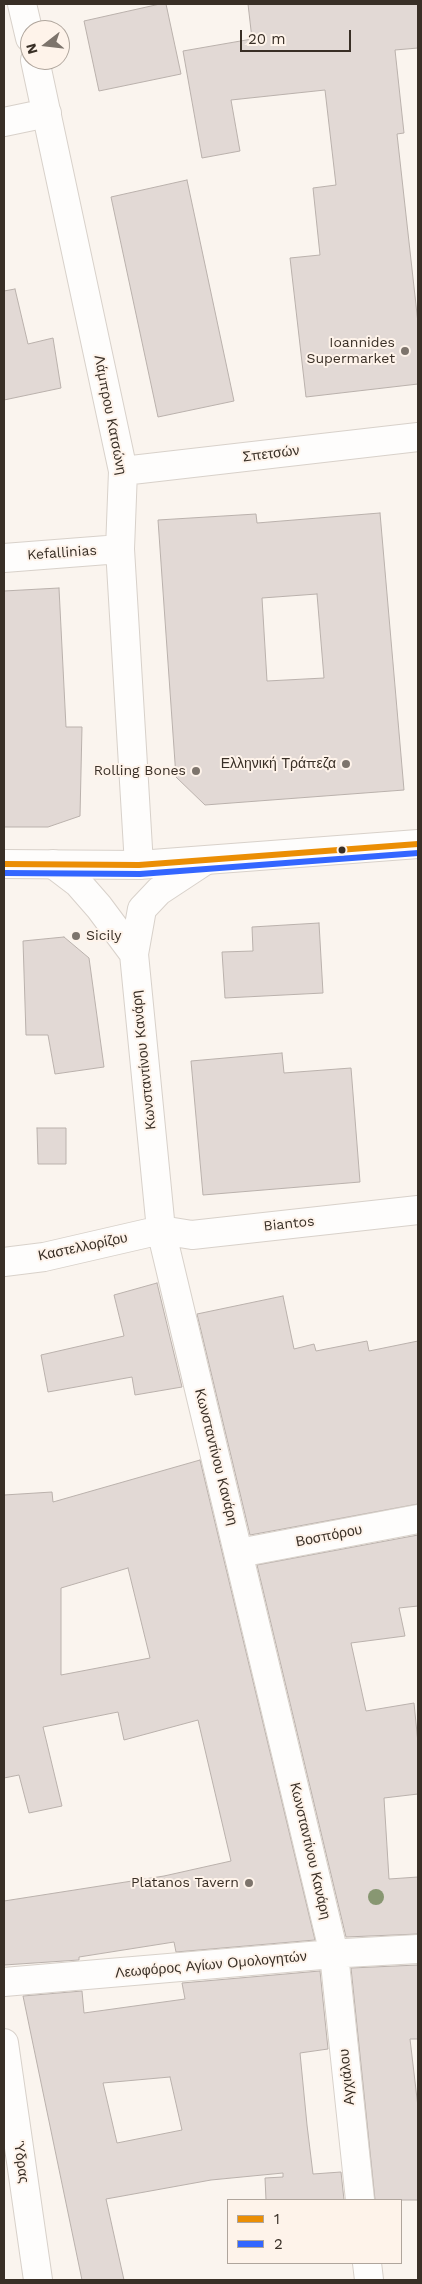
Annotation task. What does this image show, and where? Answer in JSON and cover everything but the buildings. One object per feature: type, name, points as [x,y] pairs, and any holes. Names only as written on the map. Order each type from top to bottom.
[{"type":"street","points":[[22,4],[26,20]]},
{"type":"street","name":"Λάμπρου Κατσώνη","points":[[37,70],[123,471],[120,549],[138,865]]},
{"type":"street","points":[[4,122],[47,112]]},
{"type":"street","name":"Σπετσών","points":[[123,471],[418,437]]},
{"type":"street","name":"Kefallinias","points":[[4,558],[120,549]]},
{"type":"street","points":[[4,864],[138,865],[203,862],[418,844]]},
{"type":"street","name":"Κωνσταντίνου Κανάρη","points":[[203,862],[159,891],[142,910],[134,954],[161,1230],[334,1954]]},
{"type":"street","points":[[53,864],[78,883],[99,906],[134,954]]},
{"type":"street","name":"Biantos","points":[[161,1230],[192,1235],[418,1210]]},
{"type":"street","name":"Καστελλορίζου","points":[[4,1262],[44,1257],[161,1230]]},
{"type":"street","name":"Βοσπόρου","points":[[239,1553],[418,1519]]},
{"type":"street","name":"Λεωφόρος Αγίων Ομολογητών","points":[[4,1982],[334,1954],[418,1949]]},
{"type":"street","name":"Αγχιάλου","points":[[334,1954],[360,2199]]},
{"type":"street","name":"Ύδρας","points":[[4,2043],[38,2280]]},
{"type":"street","points":[[367,2264],[369,2280]]},
{"type":"transit line","name":"1","points":[[4,864],[139,865],[418,844]]},
{"type":"transit line","name":"2","points":[[4,873],[140,874],[418,853]]},
{"type":"place","name":"Ioannides Supermarket","points":[[405,351]]},
{"type":"place","name":"Ελληνική Τράπεζα","points":[[346,764]]},
{"type":"place","name":"Rolling Bones","points":[[196,771]]},
{"type":"place","name":"Sicily","points":[[76,936]]},
{"type":"place","name":"Platanos Tavern","points":[[249,1883]]}]
